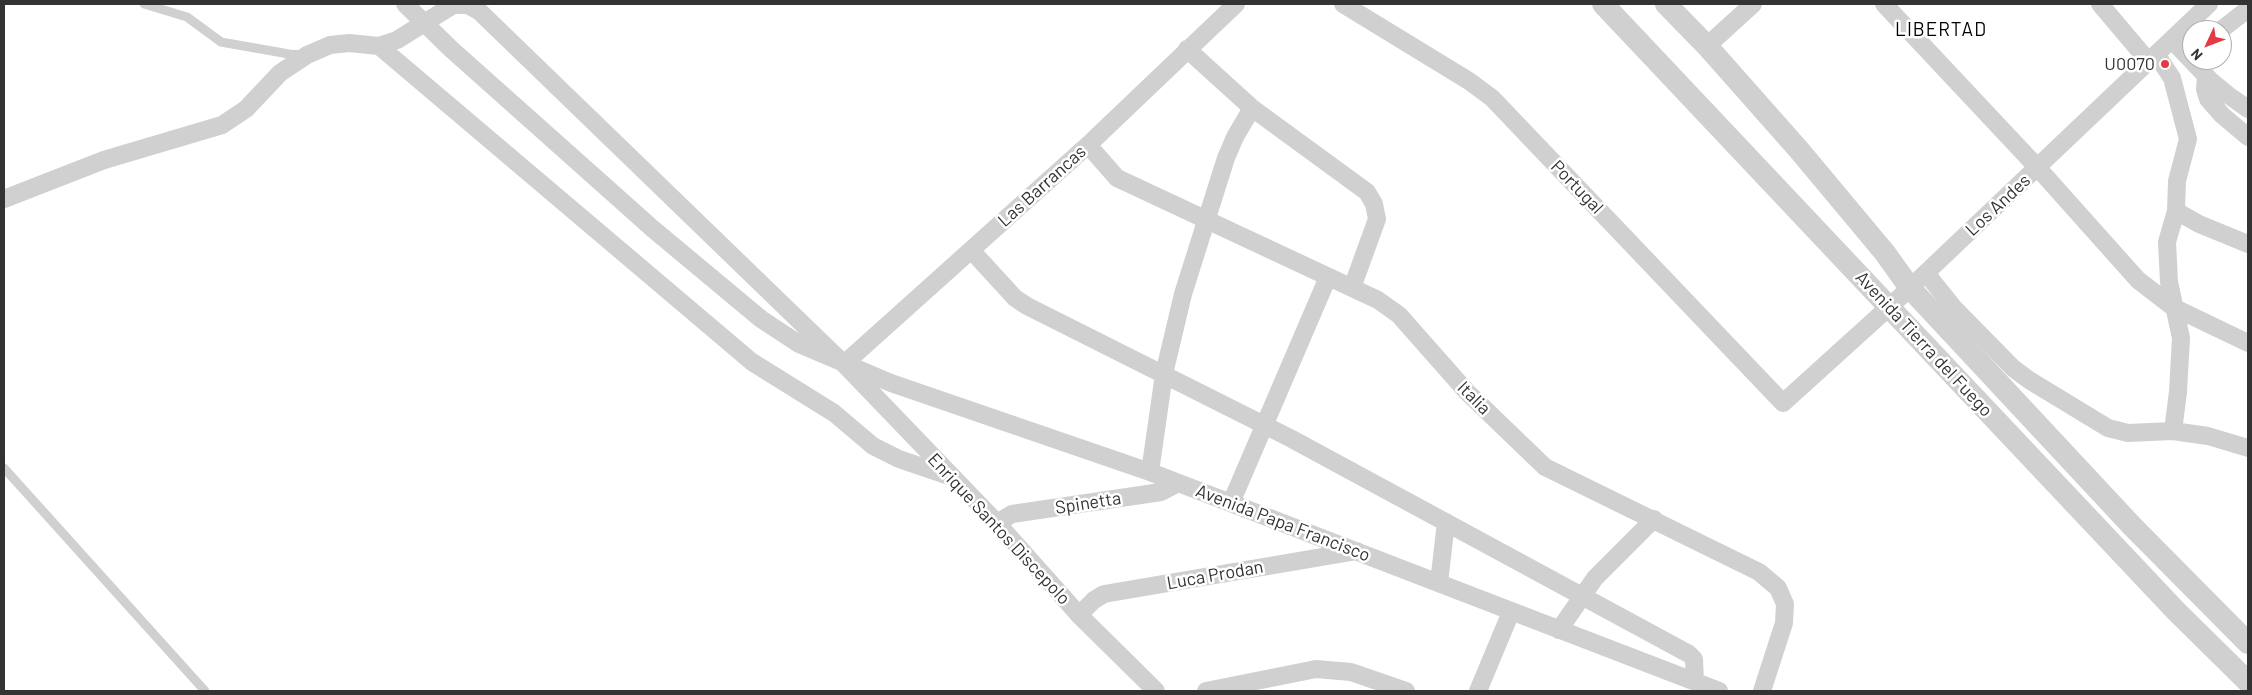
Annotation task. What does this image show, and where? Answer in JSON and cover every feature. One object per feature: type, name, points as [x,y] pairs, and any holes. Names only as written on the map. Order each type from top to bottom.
[{"type":"street","name":"Avenida Papa Francisco","points":[[405,4],[451,49],[646,223],[760,319],[799,344],[891,383],[1150,472],[1719,691]]},
{"type":"street","name":"Las Barrancas","points":[[844,364],[1088,145],[1236,4]]},
{"type":"street","name":"Portugal","points":[[1343,4],[1469,81],[1492,98],[1783,403]]},
{"type":"street","name":"Avenida Tierra del Fuego","points":[[1603,4],[2176,610],[2248,682]]},
{"type":"street","name":"Avenida Tierra del Fuego","points":[[1666,4],[1707,46],[1828,184],[1885,253],[1910,288],[2132,526],[2248,644]]},
{"type":"street","points":[[1707,46],[1753,4]]},
{"type":"street","points":[[1884,4],[2037,168],[2138,280],[2173,307],[2248,343]]},
{"type":"street","points":[[2100,4],[2172,78],[2188,139],[2177,180],[2176,211],[2167,242],[2169,282],[2181,338],[2178,392],[2173,431]]},
{"type":"street","name":"Los Andes","points":[[1783,403],[1889,308],[2209,4]]},
{"type":"street","name":"Enrique Santos Discepolo","points":[[379,46],[397,40],[453,5],[468,5],[479,11],[844,364],[997,523],[1079,615],[1156,691]]},
{"type":"street","points":[[2232,21],[2248,9]]},
{"type":"street","points":[[2172,40],[2182,50]]},
{"type":"street","points":[[4,199],[104,160],[222,125],[246,109],[280,73],[307,55],[330,45],[349,43],[379,46],[752,362],[834,414],[872,446],[899,459],[952,477]]},
{"type":"street","points":[[1187,49],[1252,108],[1367,192],[1374,204],[1377,219],[1352,288]]},
{"type":"street","points":[[2201,70],[2228,96],[2248,109]]},
{"type":"street","points":[[2206,76],[2205,89],[2208,99],[2222,115],[2248,137]]},
{"type":"street","points":[[1150,472],[1164,374],[1183,294],[1208,220],[1226,158],[1235,137],[1252,108]]},
{"type":"street","name":"Italia","points":[[1088,145],[1117,178],[1378,300],[1399,314],[1467,392],[1545,467],[1566,479],[1654,519],[1760,572],[1778,588],[1785,604],[1784,623],[1762,691]]},
{"type":"street","points":[[2176,211],[2199,224],[2248,244]]},
{"type":"street","points":[[971,250],[1014,298],[1264,425],[1689,654],[1694,660],[1695,682]]},
{"type":"street","points":[[1926,273],[1954,308],[2013,368],[2029,380],[2108,428],[2128,433],[2173,431],[2208,436],[2248,448]]},
{"type":"street","points":[[1231,503],[1328,277]]},
{"type":"street","name":"Spinetta","points":[[997,523],[1012,514],[1161,492],[1178,483]]},
{"type":"street","points":[[1559,630],[1595,578],[1654,519]]},
{"type":"street","points":[[1439,583],[1446,522]]},
{"type":"street","name":"Luca Prodan","points":[[1079,615],[1094,600],[1104,594],[1358,551]]},
{"type":"street","points":[[1478,691],[1511,612]]},
{"type":"street","points":[[1206,691],[1316,669],[1351,672],[1406,691]]},
{"type":"lane","points":[[144,4],[187,17],[221,42],[289,54],[307,55]]},
{"type":"lane","points":[[4,468],[205,691]]},
{"type":"place","name":"U0070","points":[[2165,64]]},
{"type":"district","name":"LIBERTAD","points":[[1941,30]]}]
